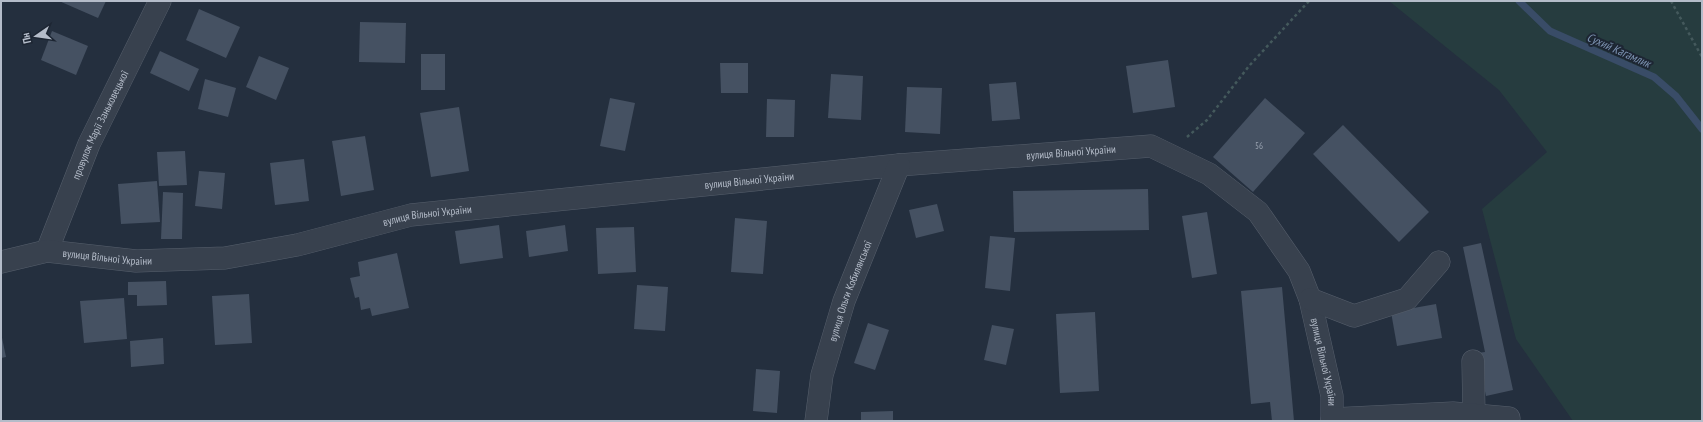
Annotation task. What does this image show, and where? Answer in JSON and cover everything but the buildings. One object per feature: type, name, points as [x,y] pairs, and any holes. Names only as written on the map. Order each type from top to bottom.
[{"type":"street","name":"провулок Марії Заньковецької","points":[[47,251],[89,144],[160,1]]},
{"type":"street","name":"вулиця Вільної України","points":[[1,262],[47,251],[136,261],[226,258],[298,245],[411,215],[899,165],[1151,146],[1209,174],[1258,212],[1299,272],[1310,299],[1332,396],[1332,420]]},
{"type":"street","name":"вулиця Ольги Кобилянської","points":[[816,421],[822,375],[844,301],[899,165]]},
{"type":"street","points":[[1310,299],[1354,316],[1407,299],[1439,262]]},
{"type":"street","points":[[1473,360],[1474,415]]},
{"type":"street","points":[[1332,420],[1453,413],[1509,418]]},
{"type":"path","points":[[1166,154],[1207,120],[1248,66],[1309,1]]},
{"type":"path","points":[[1671,1],[1702,57]]},
{"type":"green space","points":[[1389,1],[1702,1],[1702,421],[1573,421],[1516,339],[1482,209],[1547,152],[1499,90]]},
{"type":"waterway","name":"Сухий Кагамлик","points":[[1519,1],[1550,31],[1654,77],[1676,96],[1702,129]]}]
